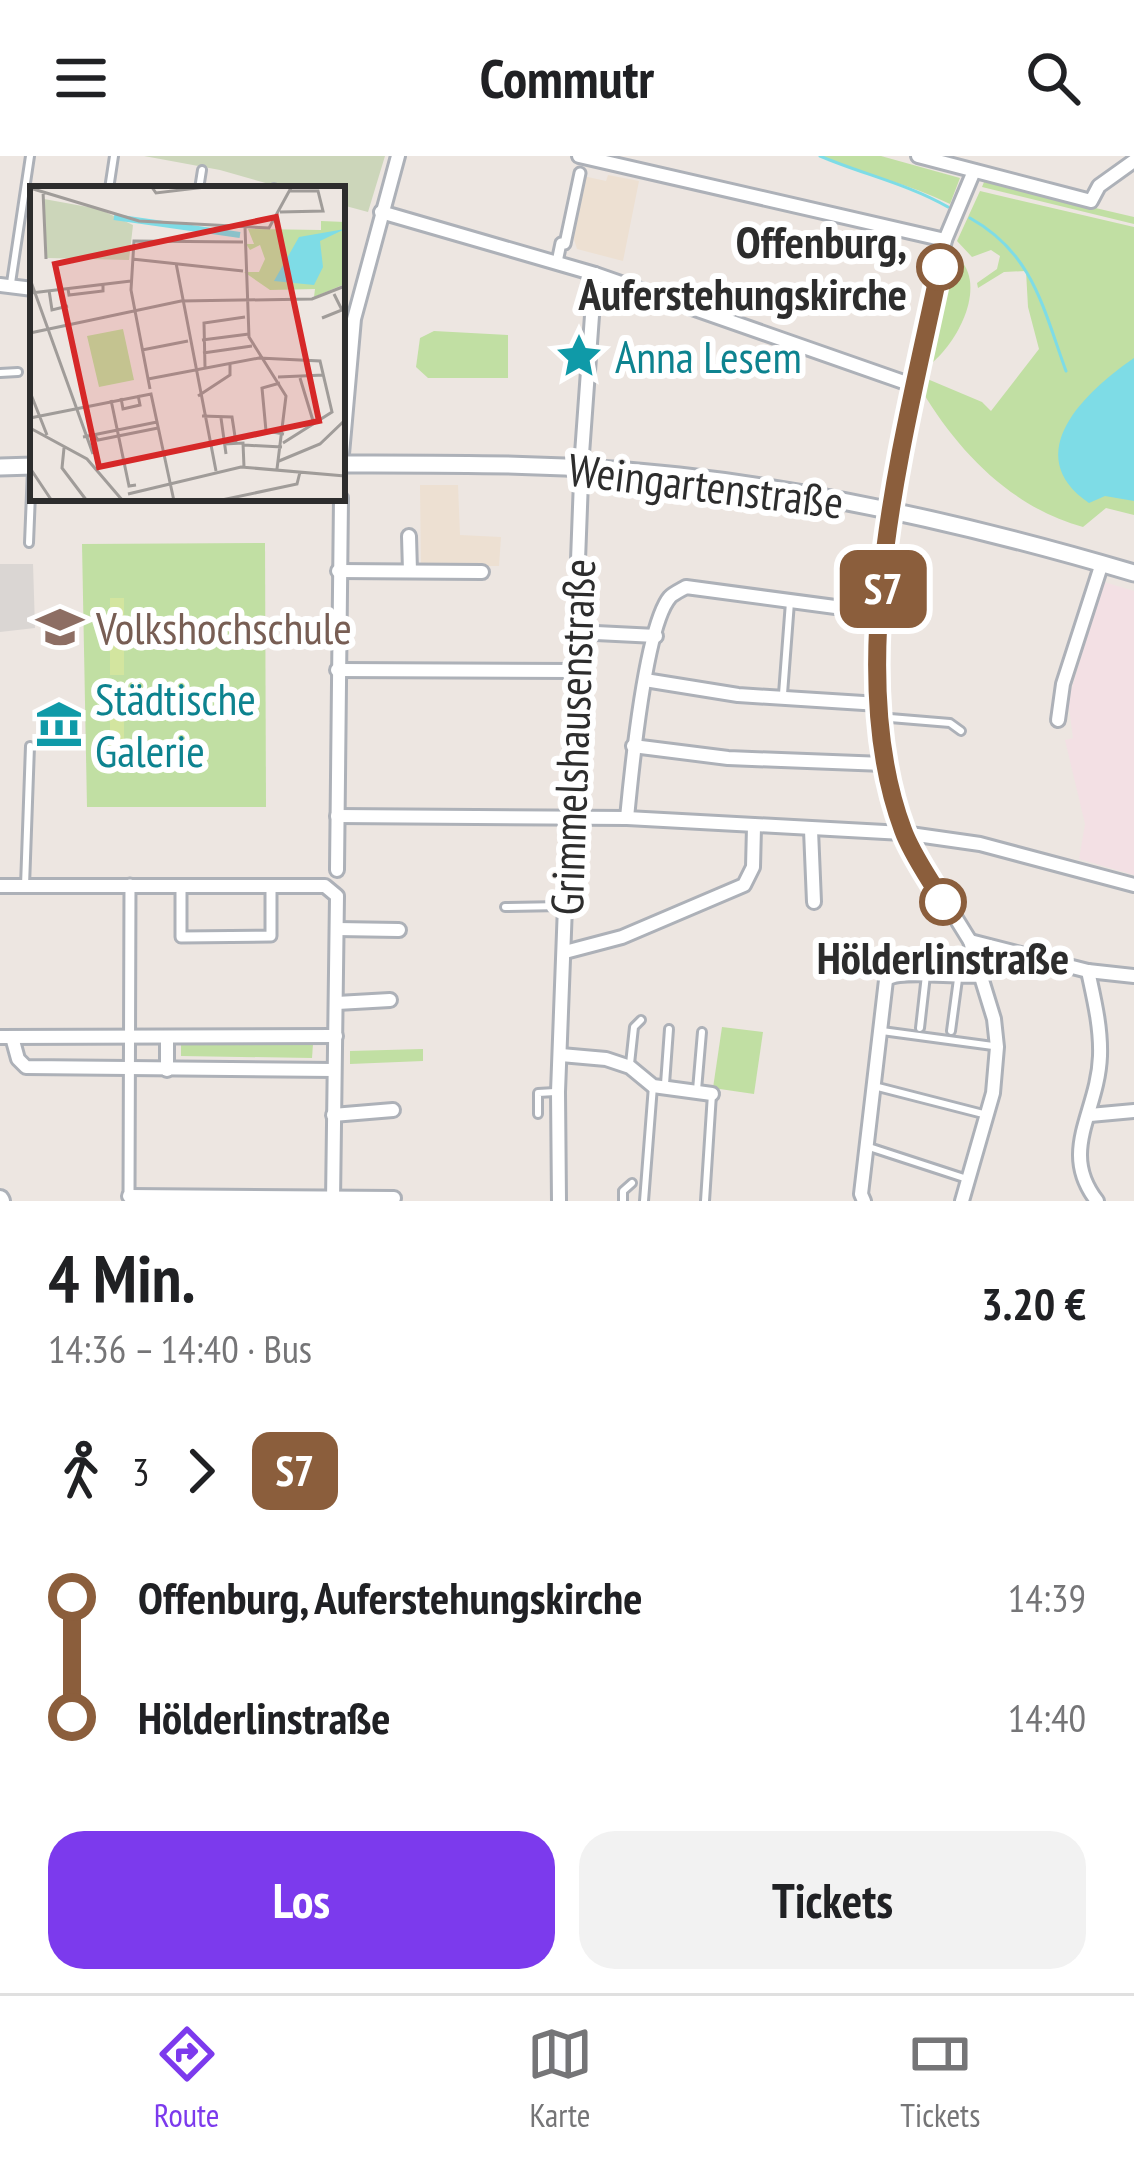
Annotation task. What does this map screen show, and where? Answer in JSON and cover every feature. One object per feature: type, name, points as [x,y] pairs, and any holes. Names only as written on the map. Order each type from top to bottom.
[{"type":"street","points":[[345,362],[348,318],[398,156]]},
{"type":"street","points":[[580,156],[945,241]]},
{"type":"street","points":[[918,156],[1091,201],[1099,186],[1134,161]]},
{"type":"street","points":[[962,1201],[988,1115],[997,1047],[983,975],[970,941],[904,832],[884,764],[880,613],[914,386],[945,241],[974,171]]},
{"type":"street","points":[[556,262],[561,243],[566,244],[580,173]]},
{"type":"street","points":[[381,212],[596,274],[914,386]]},
{"type":"street","name":"Grimmelshausenstraße","points":[[559,1201],[558,1092],[581,467],[596,274]]},
{"type":"street","name":"Weingartenstraße","points":[[345,464],[581,467],[789,490],[1100,560],[1134,573]]},
{"type":"street","points":[[0,467],[30,466]]},
{"type":"street","points":[[337,870],[340,501]]},
{"type":"street","points":[[410,536],[410,571]]},
{"type":"street","points":[[1058,720],[1100,560]]},
{"type":"street","points":[[338,571],[482,572]]},
{"type":"street","points":[[627,818],[633,746],[668,599],[686,586],[880,613]]},
{"type":"street","points":[[575,632],[656,636]]},
{"type":"street","points":[[337,670],[574,671]]},
{"type":"street","points":[[646,680],[879,710]]},
{"type":"street","points":[[633,746],[728,758],[884,764]]},
{"type":"street","points":[[337,816],[627,818],[904,832],[996,848],[1134,885]]},
{"type":"street","points":[[565,952],[622,937],[744,885],[753,867],[754,826]]},
{"type":"street","points":[[811,830],[814,902]]},
{"type":"street","points":[[130,884],[129,1199],[394,1198]]},
{"type":"street","points":[[181,885],[181,937],[271,936],[271,886]]},
{"type":"street","points":[[0,886],[325,886],[337,896],[333,1199]]},
{"type":"street","points":[[337,929],[399,930]]},
{"type":"street","points":[[970,941],[1088,970],[1134,976]]},
{"type":"street","points":[[1088,970],[1100,1056],[1090,1115],[1076,1156],[1082,1183],[1097,1201]]},
{"type":"street","points":[[864,1201],[861,1194],[886,980],[890,974],[958,979],[983,975]]},
{"type":"street","points":[[337,1003],[391,1000]]},
{"type":"street","points":[[334,1070],[26,1067],[8,1034],[336,1036]]},
{"type":"street","points":[[167,1037],[167,1070]]},
{"type":"street","points":[[561,1055],[606,1060],[630,1067],[659,1087],[704,1092]]},
{"type":"street","points":[[334,1114],[393,1111]]},
{"type":"street","points":[[1090,1115],[1134,1111]]},
{"type":"lane","points":[[5,286],[30,156]]},
{"type":"lane","points":[[109,186],[114,156]]},
{"type":"lane","points":[[199,186],[202,170]]},
{"type":"lane","points":[[0,373],[18,372]]},
{"type":"lane","points":[[29,544],[31,501]]},
{"type":"lane","points":[[783,698],[790,602]]},
{"type":"lane","points":[[879,710],[950,723],[961,731]]},
{"type":"lane","points":[[25,886],[29,746]]},
{"type":"lane","points":[[505,908],[566,906]]},
{"type":"lane","points":[[920,1028],[926,975]]},
{"type":"lane","points":[[951,1030],[958,979]]},
{"type":"lane","points":[[630,1067],[634,1027],[641,1020]]},
{"type":"lane","points":[[644,1201],[669,1029]]},
{"type":"lane","points":[[880,1031],[997,1047]]},
{"type":"lane","points":[[702,1032],[705,1201]]},
{"type":"lane","points":[[874,1086],[988,1115]]},
{"type":"lane","points":[[538,1114],[538,1094],[558,1092]]},
{"type":"lane","points":[[866,1147],[970,1180]]},
{"type":"lane","points":[[622,1201],[623,1191],[632,1183]]},
{"type":"shaded area","points":[[608,175],[639,181],[623,261],[577,249],[572,233],[583,176],[606,181]]},
{"type":"shaded area","points":[[420,485],[458,485],[460,535],[501,537],[499,566],[421,566]]},
{"type":"shaded area","points":[[0,564],[33,564],[35,628],[0,632]]},
{"type":"shaded area","points":[[1104,582],[1134,591],[1134,875],[1079,859],[1085,824],[1065,740],[1073,738],[1068,700]]},
{"type":"green space","points":[[144,156],[385,156],[368,212],[345,206],[345,186],[276,186]]},
{"type":"green space","points":[[820,156],[881,156],[960,178],[950,204]]},
{"type":"green space","points":[[984,182],[1134,217],[1134,224],[982,187]]},
{"type":"green space","points":[[980,191],[1134,227],[1134,515],[1106,508],[1083,527],[1034,506],[971,456],[922,391],[925,378],[982,402],[991,411],[1039,349],[1028,307],[1026,271],[1004,272],[978,288],[977,283],[997,269],[1000,256],[991,250],[972,257],[957,241]]},
{"type":"green space","points":[[954,254],[965,266],[970,296],[950,343],[928,366]]},
{"type":"green space","points":[[434,331],[508,335],[508,378],[428,378],[416,367],[420,338]]},
{"type":"green space","points":[[265,543],[266,807],[87,807],[82,544]]},
{"type":"green space","points":[[110,598],[124,598],[124,675],[110,675]]},
{"type":"green space","points":[[110,686],[124,686],[124,763],[110,763]]},
{"type":"green space","points":[[722,1027],[763,1032],[754,1094],[713,1088]]},
{"type":"green space","points":[[181,1043],[313,1044],[312,1058],[181,1056]]},
{"type":"green space","points":[[423,1049],[423,1061],[350,1064],[350,1051]]},
{"type":"water","points":[[1134,358],[1134,501],[1105,496],[1089,503],[1069,484],[1059,464],[1059,444],[1080,405]]},
{"type":"waterway","points":[[820,156],[948,207]]},
{"type":"waterway","points":[[970,218],[991,232],[1022,265],[1066,371]]},
{"type":"bus line","name":"S7","points":[[940,267],[890,524],[880,613],[878,717],[884,764],[904,832],[943,902]]},
{"type":"place","name":"Offenburg, Auferstehungskirche","points":[[940,267]]},
{"type":"place","name":"Anna Lesem","points":[[579,356]]},
{"type":"place","name":"Volkshochschule","points":[[60,627]]},
{"type":"place","name":"Städtische Galerie","points":[[59,724]]},
{"type":"place","name":"Hölderlinstraße","points":[[943,902]]}]
